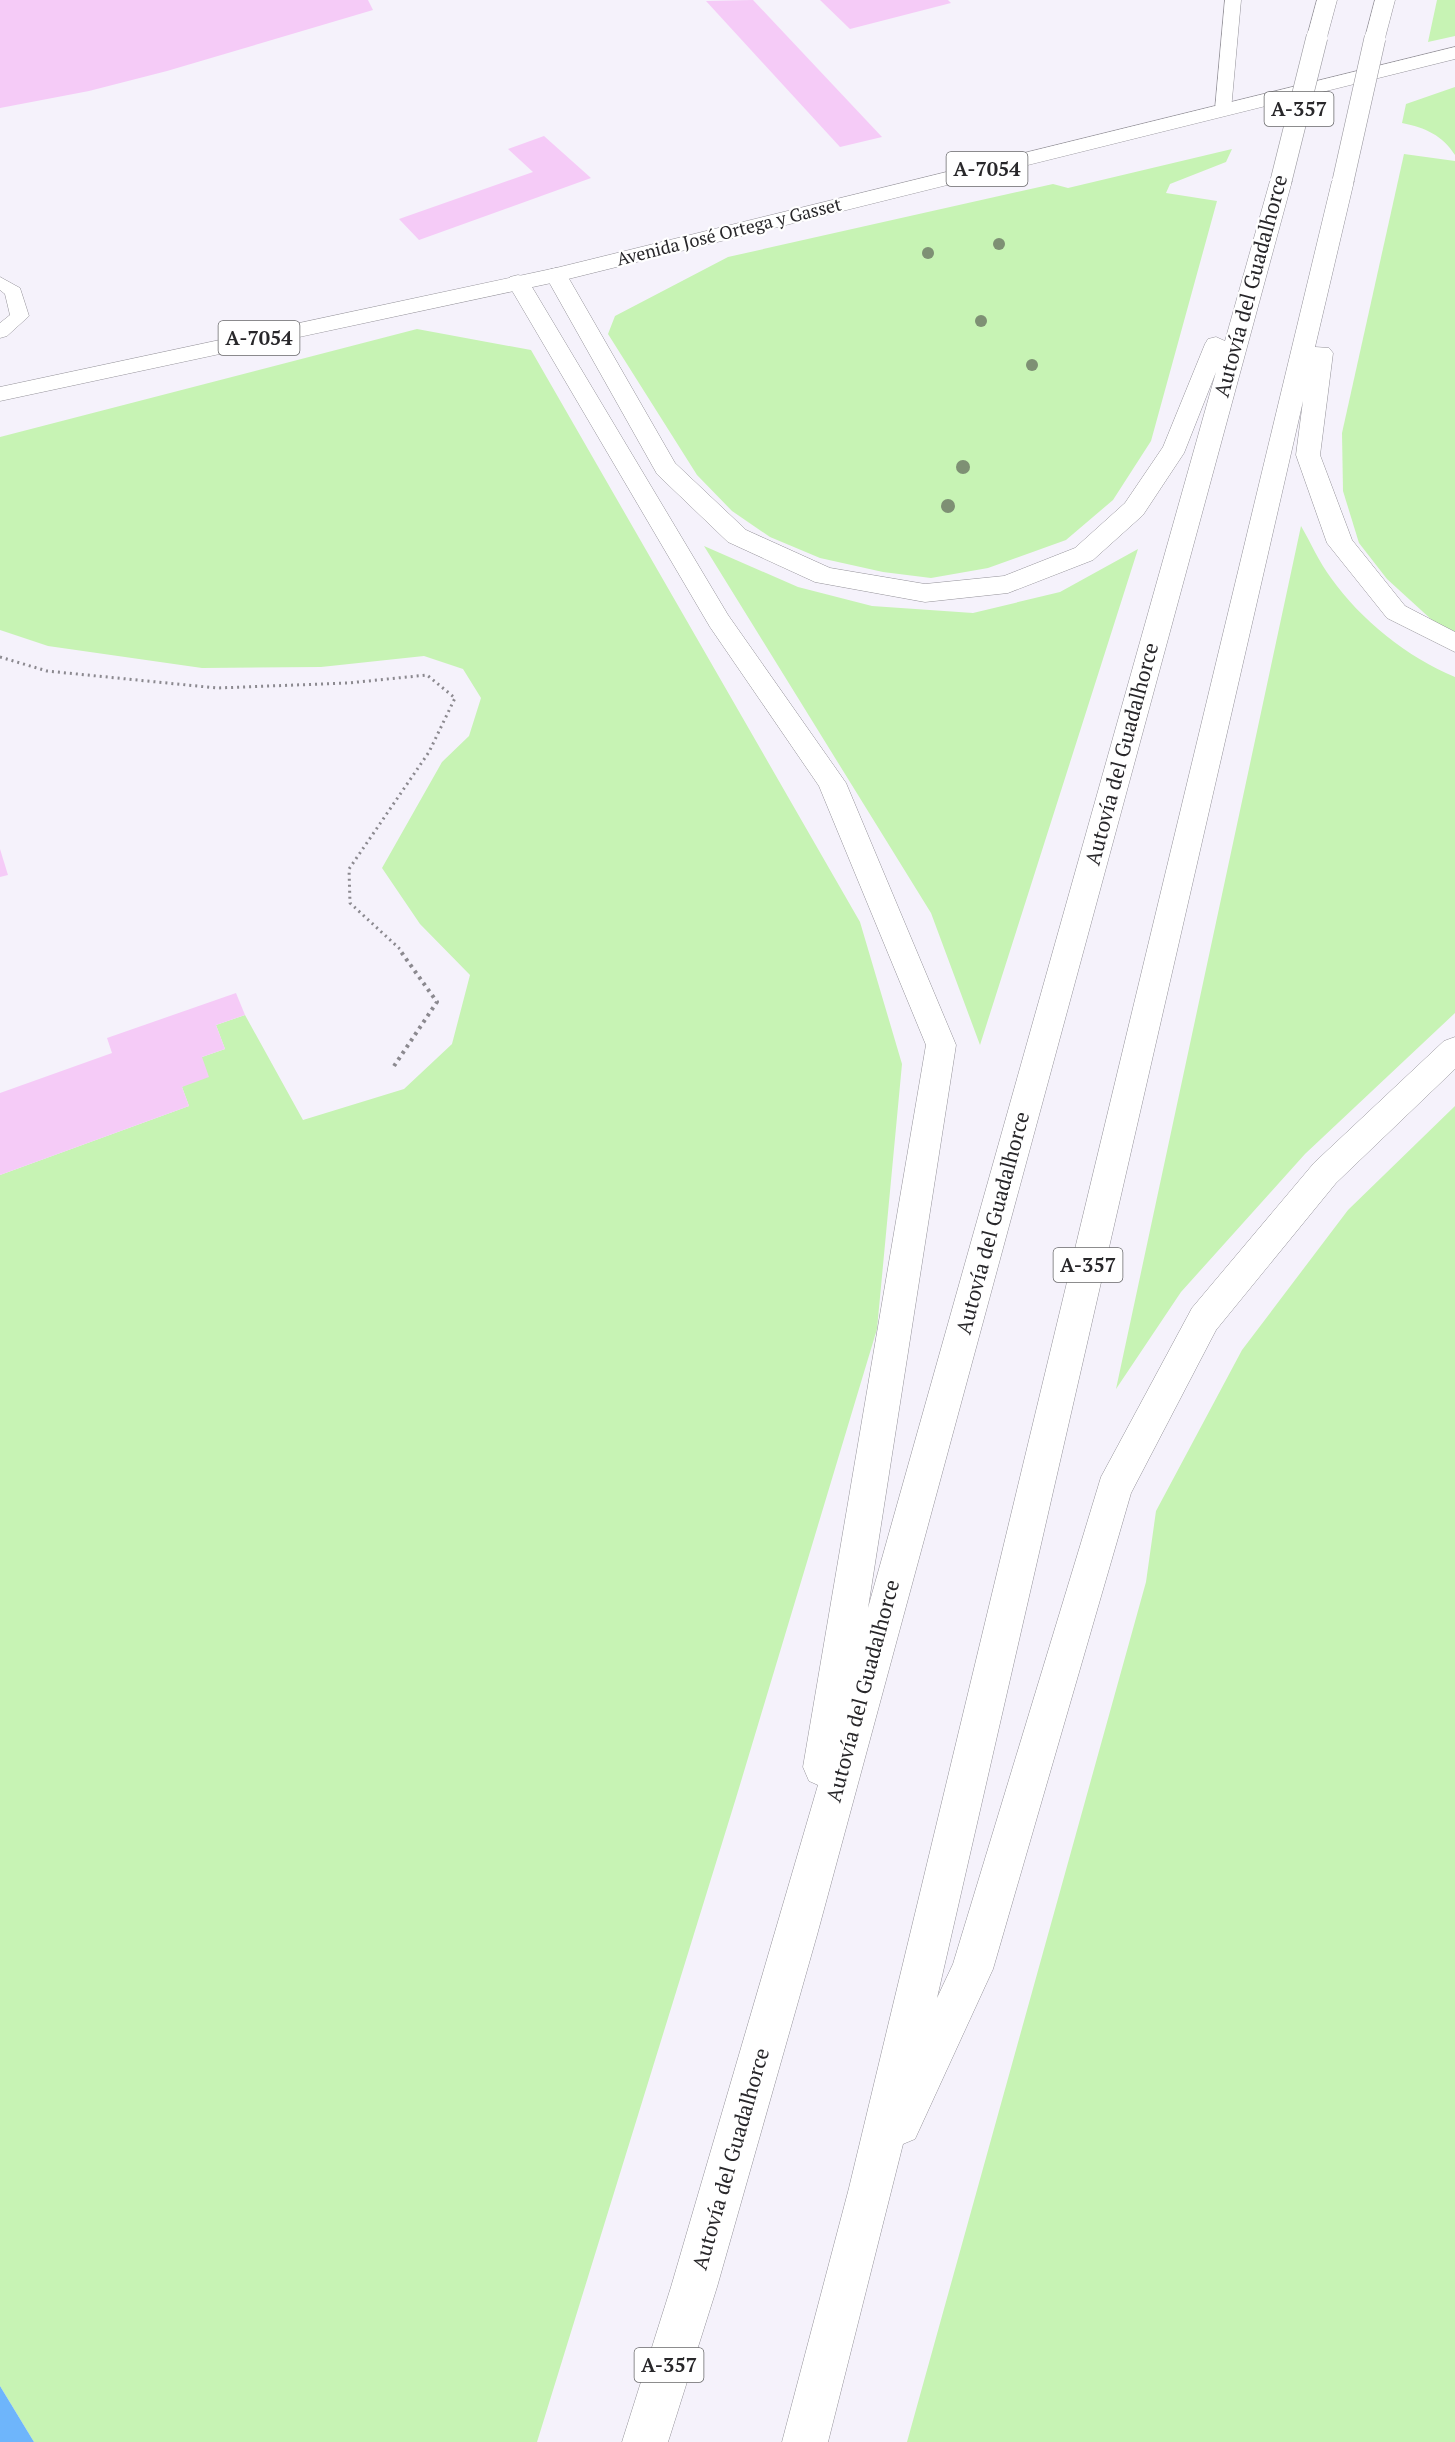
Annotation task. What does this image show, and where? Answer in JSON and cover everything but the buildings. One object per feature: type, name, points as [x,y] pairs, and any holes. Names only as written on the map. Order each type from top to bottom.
[{"type":"main road","name":"Autovía del Guadalhorce","points":[[645,2442],[694,2287],[796,1935],[1281,181],[1327,0]]},
{"type":"main road","name":"A-357","points":[[805,2442],[871,2188],[1385,0]]},
{"type":"main road","name":"Avenida José Ortega y Gasset","points":[[0,394],[556,275],[1455,53]]},
{"type":"main road","points":[[556,275],[666,468],[737,536],[824,576],[925,593],[1008,584],[1084,554],[1134,509],[1175,448],[1281,181]]},
{"type":"main road","points":[[1342,181],[1308,455],[1340,543],[1396,612],[1455,644]]},
{"type":"main road","points":[[518,282],[719,621],[832,783],[941,1045],[796,1935]]},
{"type":"main road","points":[[871,2188],[972,1969],[1114,1489],[1204,1319],[1325,1173],[1455,1050]]},
{"type":"lane","points":[[1224,110],[1233,0]]},
{"type":"lane","points":[[0,282],[14,292],[20,316],[0,332]]},
{"type":"path","points":[[0,657],[47,671],[217,688],[348,683],[427,675],[455,698],[429,752],[349,869],[350,903],[402,951],[437,1002],[394,1066]]},
{"type":"green space","points":[[1437,0],[1455,0],[1455,36],[1428,42]]},
{"type":"green space","points":[[1455,87],[1455,155],[1445,142],[1433,133],[1402,123],[1406,104]]},
{"type":"green space","points":[[1232,149],[1226,162],[1170,184],[1166,193],[1217,201],[1151,441],[1113,500],[1066,540],[988,568],[931,578],[883,572],[820,558],[770,537],[732,511],[697,475],[608,334],[615,316],[728,257],[1053,184],[1068,188]]},
{"type":"green space","points":[[1404,154],[1455,161],[1455,632],[1433,621],[1387,579],[1359,543],[1343,491],[1342,433]]},
{"type":"green space","points":[[417,329],[531,350],[860,922],[902,1064],[877,1329],[736,1798],[537,2442],[34,2442],[0,2386],[0,1175],[189,1106],[182,1087],[202,1057],[225,1049],[216,1025],[245,1015],[303,1120],[404,1089],[452,1044],[470,975],[420,924],[382,868],[442,762],[469,736],[481,698],[463,669],[424,656],[321,667],[202,668],[48,646],[0,630],[0,437]]},
{"type":"green space","points":[[1301,526],[1327,572],[1371,623],[1420,659],[1455,677],[1455,1013],[1305,1154],[1181,1292],[1116,1389]]},
{"type":"green space","points":[[704,546],[798,587],[872,606],[973,613],[1060,592],[1138,549],[980,1045],[931,913]]},
{"type":"green space","points":[[1455,1106],[1455,2442],[907,2442],[1146,1582],[1156,1511],[1242,1350],[1348,1210]]},
{"type":"water","points":[[0,2386],[34,2442],[0,2442]]}]
